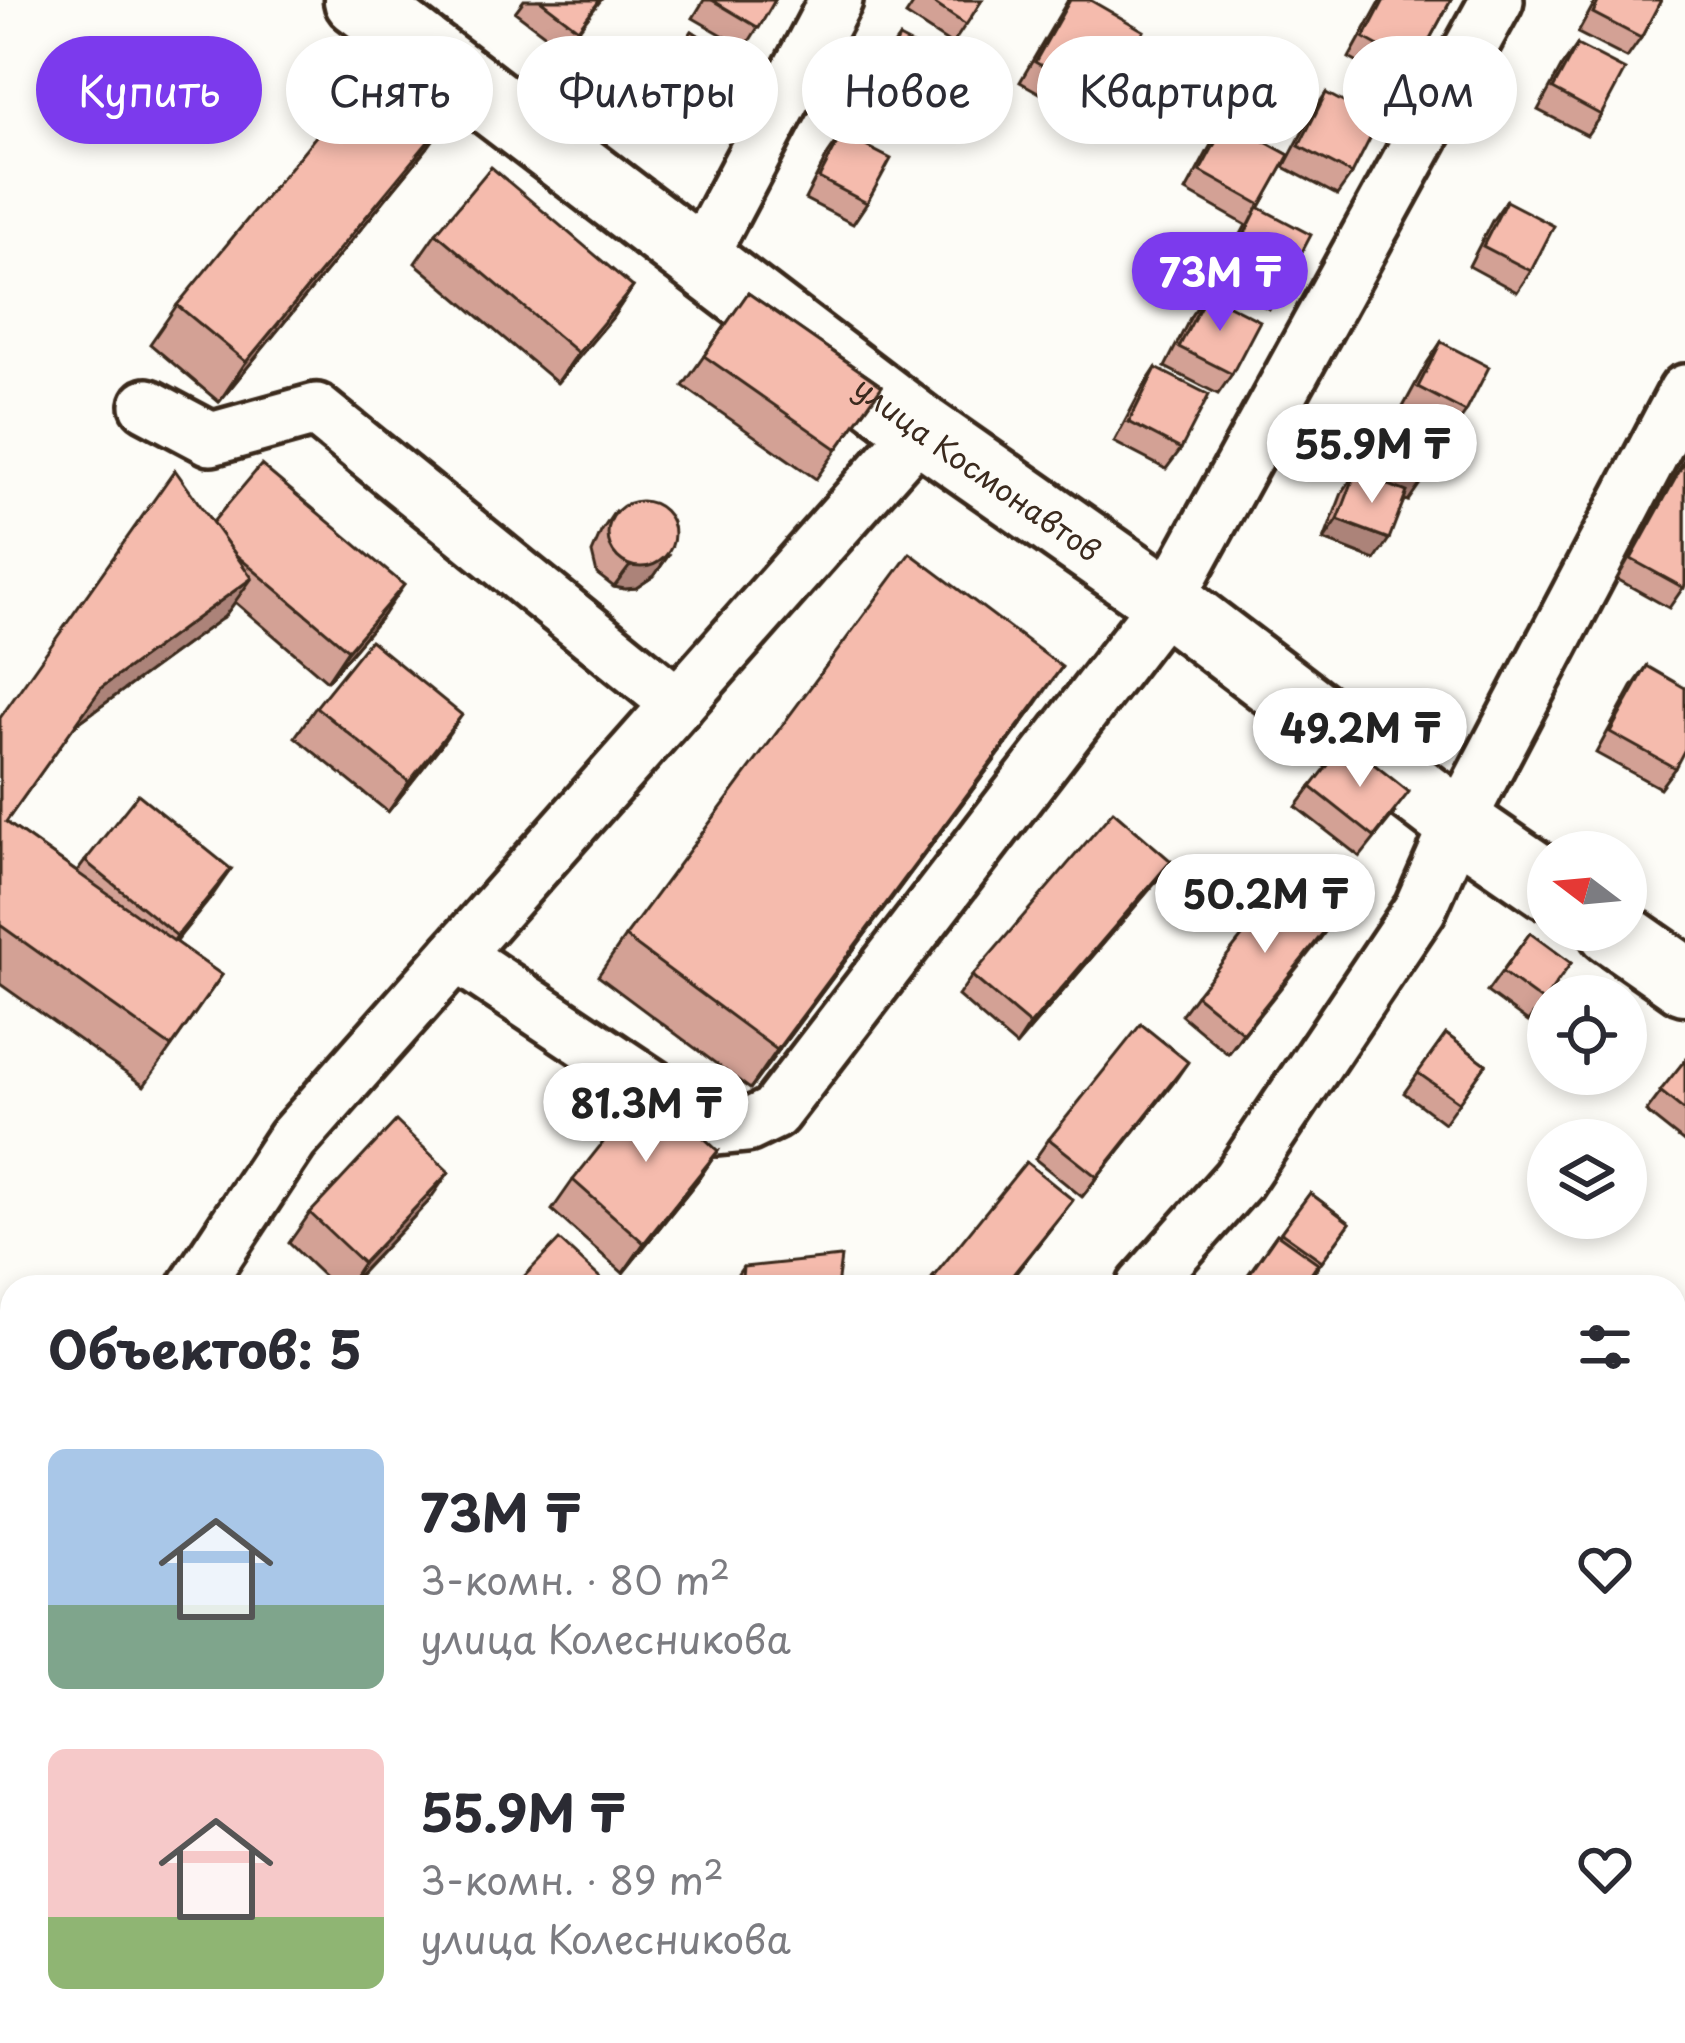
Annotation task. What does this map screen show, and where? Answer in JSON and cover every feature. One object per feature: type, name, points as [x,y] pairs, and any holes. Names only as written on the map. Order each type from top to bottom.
[{"type":"main road","name":"улица Космонавтов","points":[[358,0],[921,429],[1167,601],[1527,871]]},
{"type":"main road","points":[[1642,951],[1685,981]]},
{"type":"street","points":[[700,257],[836,0]]},
{"type":"street","points":[[456,955],[717,1130],[747,1126],[774,1113],[1167,601],[1497,0]]},
{"type":"street","points":[[1154,1275],[1238,1180],[1420,909],[1458,823],[1685,391]]},
{"type":"street","points":[[147,405],[211,439],[316,410],[678,704]]},
{"type":"street","points":[[203,1275],[292,1140],[921,429]]},
{"type":"building","points":[[540,0],[600,0],[578,29]]},
{"type":"building","points":[[712,0],[775,0],[759,28]]},
{"type":"building","points":[[929,0],[982,0],[966,25]]},
{"type":"building","points":[[1070,0],[1090,0],[1144,31],[1141,36],[1050,36]]},
{"type":"building","points":[[1384,0],[1451,0],[1431,36],[1365,36]]},
{"type":"building","points":[[1599,0],[1661,0],[1641,38],[1593,13]]},
{"type":"building","points":[[1577,45],[1625,70],[1601,115],[1553,89]]},
{"type":"building","points":[[1326,93],[1343,102],[1343,144],[1367,144],[1352,174],[1299,146],[1319,144],[1319,107]]},
{"type":"building","points":[[309,144],[426,144],[246,362],[177,305]]},
{"type":"building","points":[[837,144],[862,144],[891,159],[867,203],[819,178]]},
{"type":"building","points":[[1215,144],[1269,144],[1289,155],[1261,205],[1200,171]]},
{"type":"building","points":[[491,167],[633,287],[578,353],[436,233]]},
{"type":"building","points":[[1506,201],[1554,226],[1531,271],[1483,246]]},
{"type":"building","points":[[1258,207],[1311,235],[1283,288],[1231,261]]},
{"type":"building","points":[[748,293],[882,386],[837,449],[704,356]]},
{"type":"building","points":[[1207,294],[1260,321],[1232,374],[1179,347]]},
{"type":"building","points":[[1441,342],[1489,367],[1466,412],[1418,387]]},
{"type":"building","points":[[1156,368],[1209,395],[1181,449],[1129,422]]},
{"type":"building","points":[[1390,414],[1440,434],[1422,481],[1372,461]]},
{"type":"building","points":[[1685,461],[1685,585],[1684,588],[1631,559]]},
{"type":"building","points":[[261,465],[404,585],[348,650],[236,555],[212,523]]},
{"type":"building","points":[[175,470],[252,578],[102,687],[6,822],[222,975],[171,1047],[0,925],[0,718]]},
{"type":"building","points":[[1356,472],[1407,492],[1389,539],[1338,520]]},
{"type":"building","points":[[641,501],[665,510],[674,534],[665,558],[641,567],[617,558],[608,534],[617,510]]},
{"type":"building","points":[[910,553],[1062,667],[777,1050],[625,937]]},
{"type":"building","points":[[370,640],[462,715],[409,782],[316,707]]},
{"type":"building","points":[[1647,666],[1685,688],[1685,749],[1675,768],[1610,732]]},
{"type":"building","points":[[1346,742],[1409,792],[1374,837],[1311,787]]},
{"type":"building","points":[[138,794],[231,869],[177,936],[85,861]]},
{"type":"building","points":[[1113,811],[1171,861],[1030,1025],[972,976]]},
{"type":"building","points":[[1287,880],[1335,918],[1243,1033],[1196,995]]},
{"type":"building","points":[[1527,937],[1527,951],[1555,951],[1571,963],[1562,975],[1527,975],[1527,990],[1502,972]]},
{"type":"building","points":[[1141,1024],[1188,1062],[1097,1177],[1049,1139]]},
{"type":"building","points":[[1446,1034],[1486,1064],[1459,1102],[1418,1073]]},
{"type":"building","points":[[1685,1060],[1685,1111],[1660,1091]]},
{"type":"building","points":[[648,1086],[718,1151],[644,1243],[573,1180]]},
{"type":"building","points":[[396,1121],[449,1172],[363,1263],[310,1213]]},
{"type":"building","points":[[1026,1162],[1073,1200],[1013,1275],[935,1275]]},
{"type":"building","points":[[1310,1193],[1350,1223],[1322,1261],[1281,1232]]},
{"type":"building","points":[[1277,1234],[1318,1263],[1310,1275],[1250,1273]]},
{"type":"building","points":[[559,1240],[597,1275],[525,1275]]},
{"type":"building","points":[[841,1257],[839,1275],[742,1275],[743,1267]]}]
